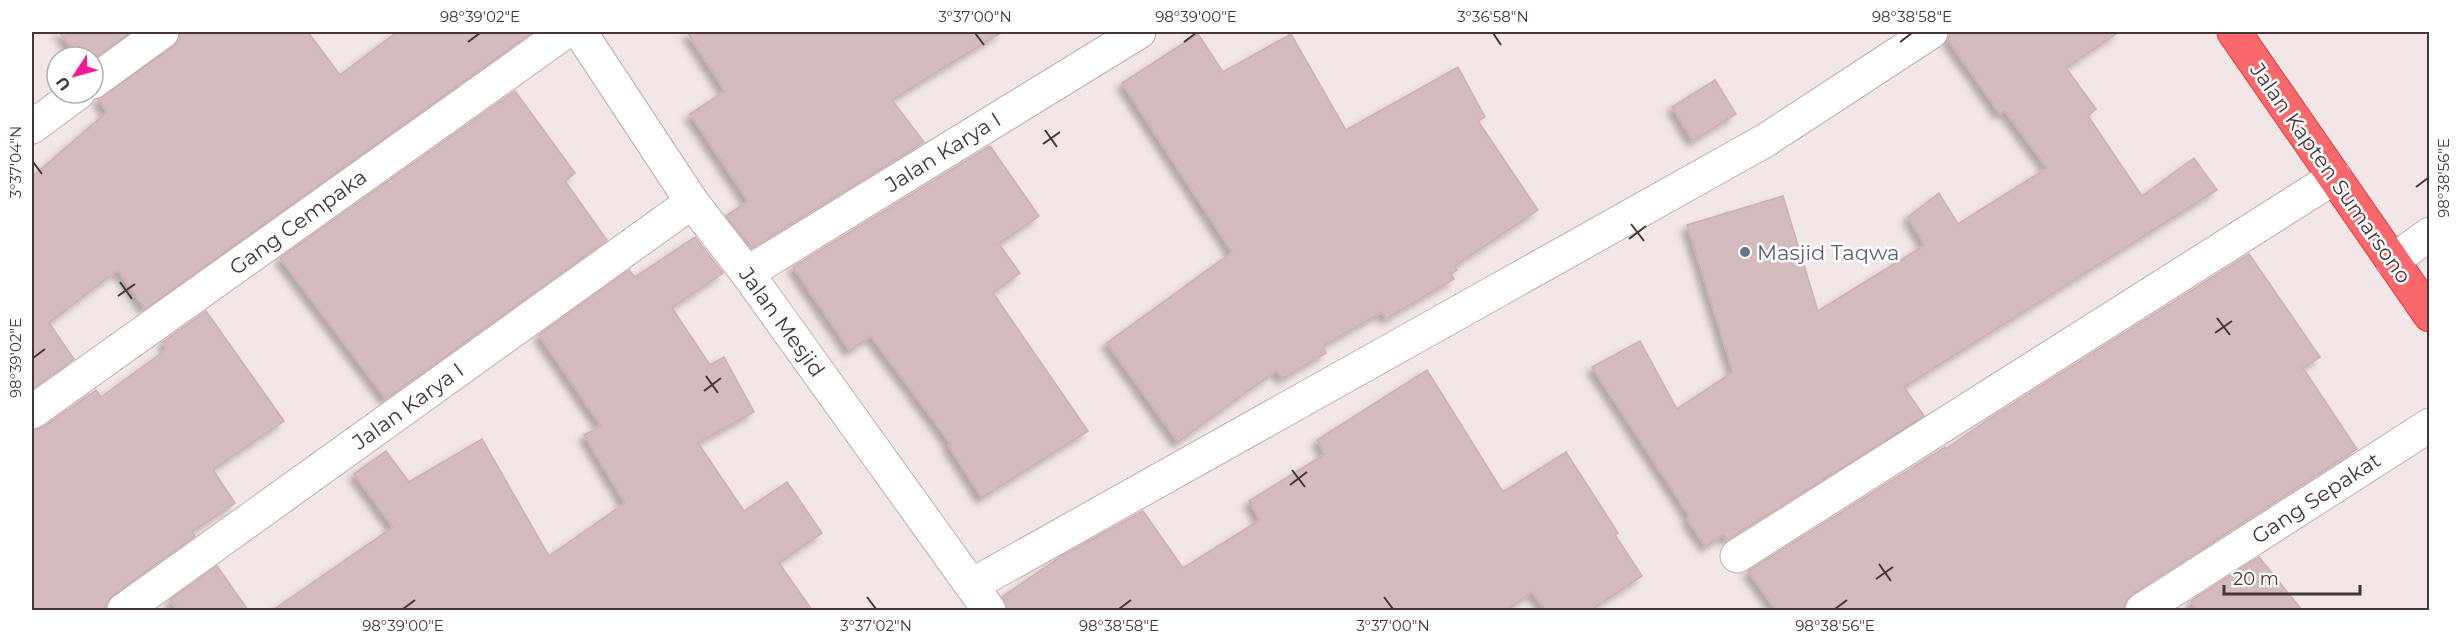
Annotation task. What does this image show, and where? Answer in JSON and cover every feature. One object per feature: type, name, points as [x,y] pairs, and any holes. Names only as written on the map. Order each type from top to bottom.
[{"type":"highway","name":"Jalan Kapten Sumarsono","points":[[2234,32],[2430,315]]},
{"type":"street","points":[[105,73],[162,32]]},
{"type":"street","name":"Gang Cempaka","points":[[32,412],[565,32]]},
{"type":"street","name":"Jalan Mesjid","points":[[580,32],[692,202],[747,273],[980,598]]},
{"type":"street","name":"Jalan Karya I","points":[[747,273],[1139,32]]},
{"type":"street","points":[[980,598],[1766,140],[1931,32]]},
{"type":"street","points":[[32,127],[62,105]]},
{"type":"street","points":[[1737,555],[2335,177]]},
{"type":"street","name":"Jalan Karya I","points":[[124,610],[692,202]]},
{"type":"street","points":[[2392,261],[2430,234]]},
{"type":"street","name":"Gang Sepakat","points":[[2142,610],[2430,425]]},
{"type":"building","points":[[59,32],[131,32],[105,50],[105,45],[69,45]]},
{"type":"building","points":[[180,32],[308,32],[340,75],[397,32],[533,32],[145,309],[118,270],[49,323],[74,359],[32,389],[32,177],[107,112],[102,105],[105,105],[105,94],[173,47],[179,40]]},
{"type":"building","points":[[687,32],[1002,32],[892,100],[924,142],[752,248],[726,216],[748,201],[690,114],[725,91]]},
{"type":"building","points":[[1950,32],[2119,32],[2066,68],[2096,109],[2088,116],[2142,196],[2194,158],[2217,190],[1904,387],[1924,416],[1727,540],[1723,535],[1706,547],[1687,519],[1690,517],[1592,367],[1640,341],[1677,409],[1733,372],[1687,225],[1783,196],[1818,311],[1925,245],[1908,217],[1939,193],[1958,224],[2047,168],[2005,111],[2000,114],[1948,40]]},
{"type":"building","points":[[1198,34],[1223,72],[1291,34],[1346,130],[1458,67],[1485,117],[1478,121],[1538,210],[1455,266],[1457,270],[1451,274],[1454,279],[1386,319],[1382,312],[1323,346],[1326,353],[1282,379],[1277,370],[1178,442],[1107,343],[1232,252],[1122,83]]},
{"type":"building","points":[[1715,80],[1736,114],[1693,141],[1672,107]]},
{"type":"building","points":[[515,91],[575,173],[565,181],[607,240],[386,399],[280,258]]},
{"type":"building","points":[[990,146],[1039,216],[999,244],[1020,273],[993,293],[1088,431],[982,498],[948,445],[951,444],[871,336],[850,351],[793,267]]},
{"type":"building","points":[[695,237],[723,273],[672,308],[710,365],[724,357],[754,412],[698,443],[744,511],[787,482],[822,533],[779,563],[812,610],[273,610],[393,527],[354,474],[386,451],[409,482],[482,439],[549,556],[625,503],[584,435],[601,426],[539,335],[629,270],[635,277]]},
{"type":"building","points":[[2249,254],[2320,357],[2303,368],[2357,449],[2132,594],[2123,610],[1776,610],[1748,571],[1945,447],[1946,449],[1987,420]]},
{"type":"building","points":[[206,311],[284,421],[213,470],[235,503],[192,532],[195,536],[113,595],[107,602],[105,610],[32,610],[32,430],[43,427],[96,390],[101,397],[167,349],[163,342]]},
{"type":"building","points":[[1427,370],[1503,492],[1566,452],[1618,533],[1615,535],[1642,576],[1591,610],[1545,610],[1532,592],[1507,610],[1007,610],[1002,597],[1060,557],[1143,511],[1183,568],[1260,520],[1249,501],[1325,454],[1317,440]]},
{"type":"building","points":[[2259,557],[2302,610],[2198,610],[2191,601]]},
{"type":"building","points":[[217,566],[248,610],[178,610],[170,600]]},
{"type":"place","name":"Masjid Taqwa","points":[[1745,252]]}]
